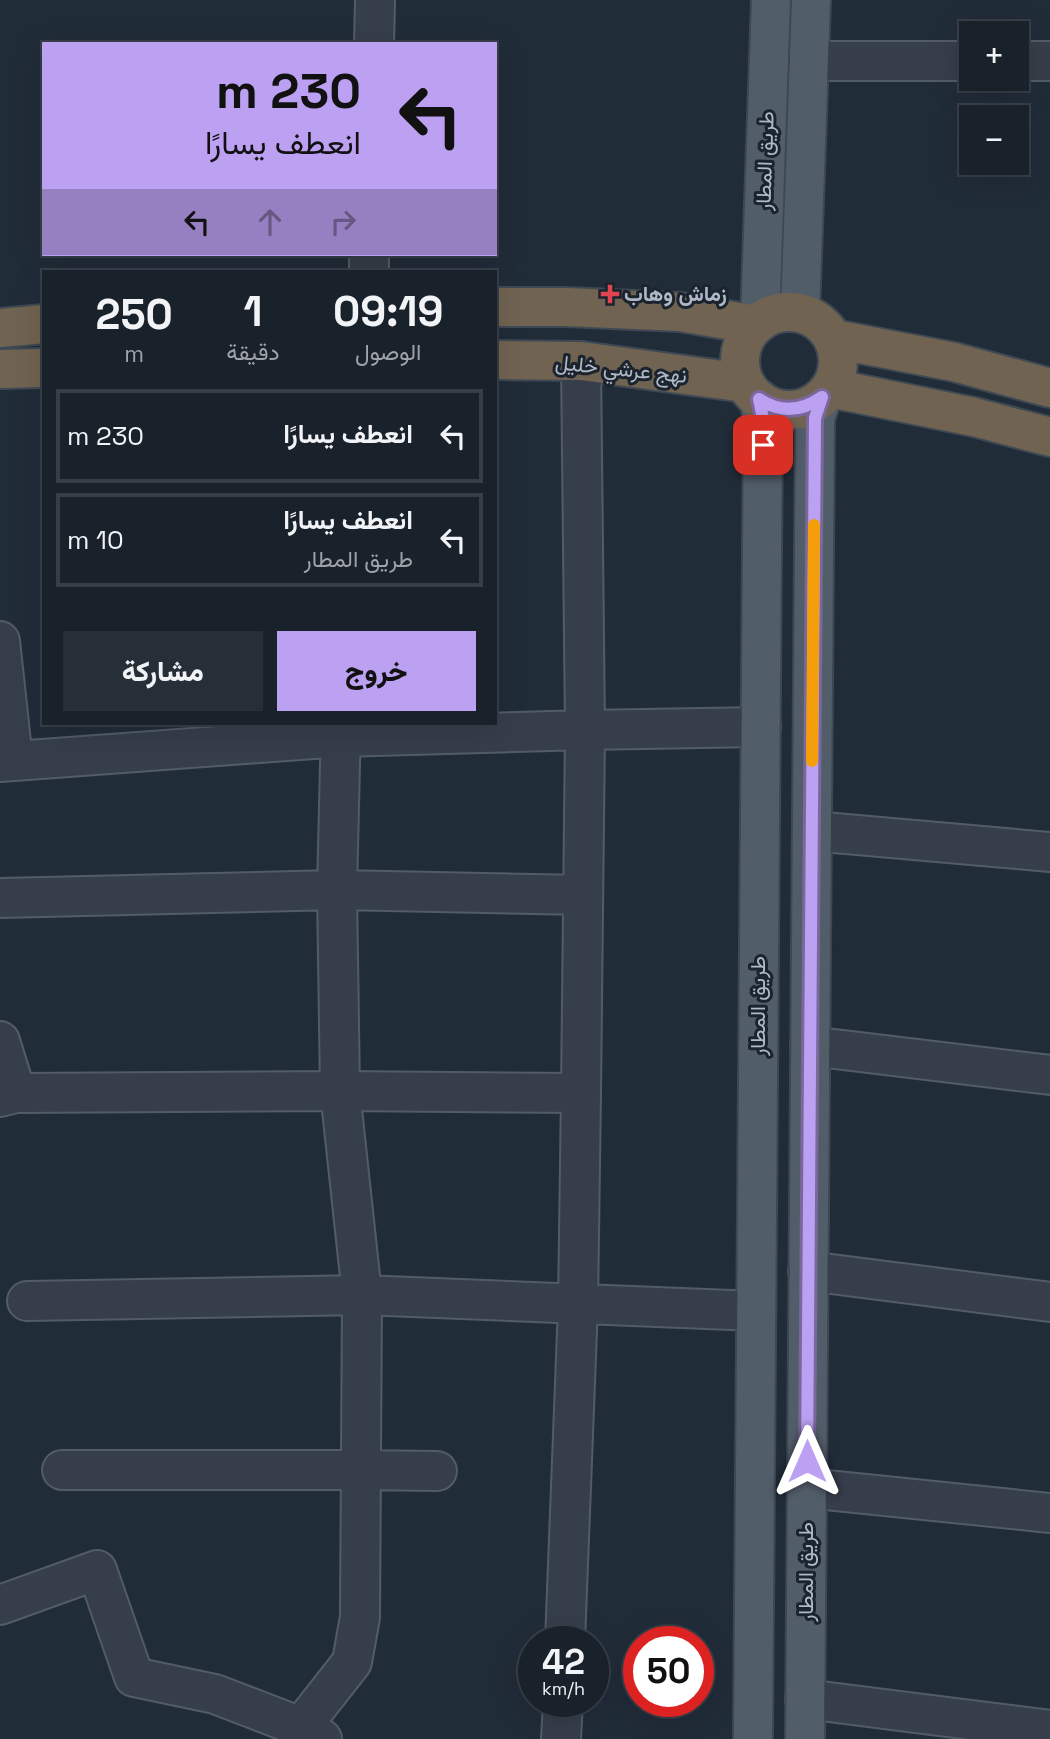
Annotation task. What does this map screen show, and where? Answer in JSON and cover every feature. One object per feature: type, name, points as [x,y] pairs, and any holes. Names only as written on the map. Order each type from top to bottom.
[{"type":"highway","points":[[497,307],[680,312],[758,323]]},
{"type":"highway","points":[[800,313],[823,325],[834,339],[838,364],[834,381],[826,393],[806,407],[786,410],[767,404],[752,391],[740,363],[741,352],[749,333],[758,323],[775,314],[800,313]]},
{"type":"highway","points":[[0,328],[42,324]]},
{"type":"highway","points":[[834,339],[954,362],[1050,388]]},
{"type":"highway","name":"نهج عرشي خليل","points":[[497,360],[581,361],[752,391]]},
{"type":"highway","points":[[0,369],[42,368]]},
{"type":"highway","points":[[826,393],[974,417],[1050,438]]},
{"type":"main road","name":"طريق المطار","points":[[758,323],[771,0]]},
{"type":"main road","name":"طريق المطار","points":[[800,313],[811,0]]},
{"type":"main road","points":[[769,60],[808,61]]},
{"type":"main road","name":"طريق المطار","points":[[752,391],[763,419],[753,1739]]},
{"type":"main road","name":"طريق المطار","points":[[805,1739],[815,418],[826,393]]},
{"type":"street","points":[[374,42],[375,0]]},
{"type":"street","points":[[808,61],[959,61]]},
{"type":"street","points":[[1029,61],[1050,61]]},
{"type":"street","points":[[566,1626],[578,1305],[581,1093],[585,730],[581,361]]},
{"type":"street","points":[[0,641],[7,762],[341,730],[761,727]]},
{"type":"street","points":[[0,1605],[97,1570],[134,1677],[215,1694],[307,1735],[352,1662],[360,1617],[362,1295],[340,1091],[337,890],[341,730]]},
{"type":"street","points":[[812,831],[1050,852]]},
{"type":"street","points":[[0,898],[337,890],[583,895]]},
{"type":"street","points":[[0,1041],[8,1095],[340,1091],[581,1093]]},
{"type":"street","points":[[810,1046],[1050,1075]]},
{"type":"street","points":[[808,1271],[1050,1303]]},
{"type":"street","points":[[27,1301],[362,1295],[756,1311]]},
{"type":"street","points":[[62,1470],[438,1471]]},
{"type":"street","points":[[807,1488],[1050,1513]]},
{"type":"street","points":[[805,1699],[1050,1730]]},
{"type":"street","points":[[561,1739],[562,1717]]},
{"type":"slow traffic","points":[[812,761],[814,525]]},
{"type":"place","name":"زماش وهاب","points":[[610,294]]},
{"type":"route","points":[[763,445],[763,419],[759,399],[786,410],[806,407],[822,397],[815,418],[807,1461]]}]
